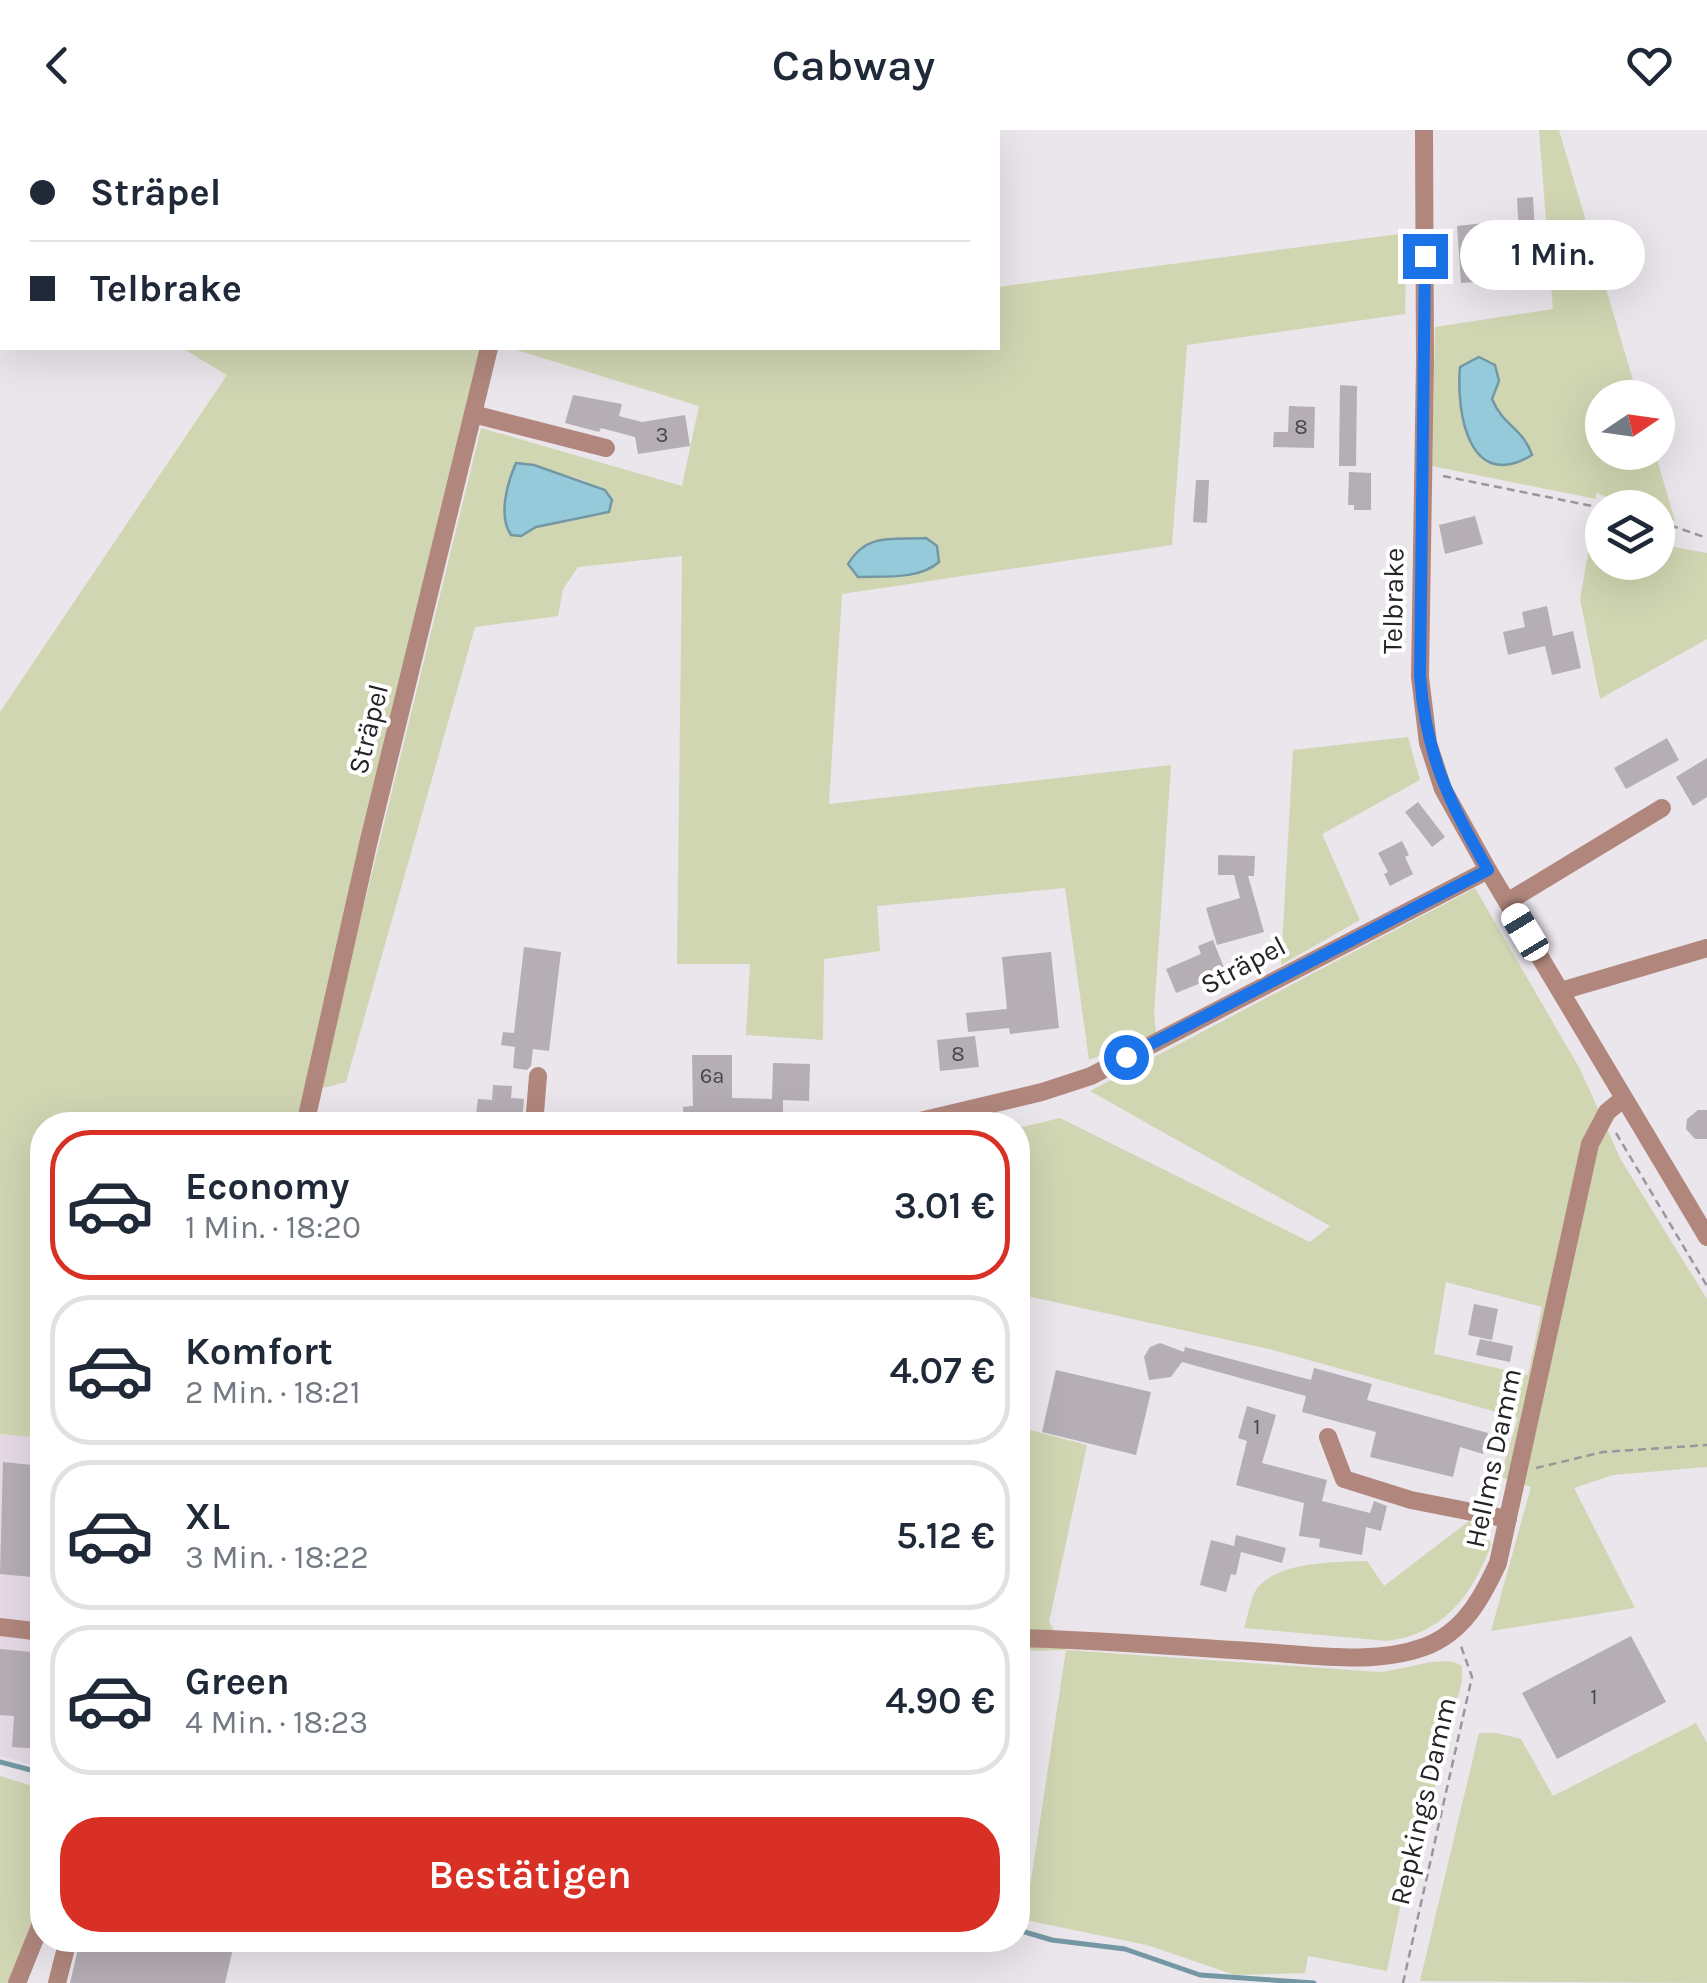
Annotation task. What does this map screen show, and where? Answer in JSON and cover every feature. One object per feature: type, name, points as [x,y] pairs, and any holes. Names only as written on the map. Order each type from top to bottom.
[{"type":"street","name":"Telbrake","points":[[1424,130],[1422,710],[1443,788],[1707,1238]]},
{"type":"street","name":"Sträpel","points":[[308,1112],[369,840],[489,350]]},
{"type":"street","points":[[473,414],[606,448]]},
{"type":"street","points":[[1507,902],[1662,808]]},
{"type":"street","name":"Sträpel","points":[[958,1112],[1091,1076],[1488,870]]},
{"type":"street","points":[[1561,991],[1707,948]]},
{"type":"street","points":[[535,1112],[538,1076]]},
{"type":"street","name":"Hellms Damm","points":[[1030,1639],[1326,1656],[1390,1654],[1424,1647],[1451,1633],[1480,1601],[1498,1564],[1590,1144],[1607,1112],[1624,1098]]},
{"type":"street","points":[[1328,1436],[1344,1480],[1395,1496],[1508,1519]]},
{"type":"street","points":[[0,1628],[30,1631]]},
{"type":"street","points":[[18,1983],[30,1952]]},
{"type":"street","points":[[57,1983],[65,1952]]},
{"type":"path","points":[[1422,471],[1585,505]]},
{"type":"path","points":[[1675,527],[1707,538]]},
{"type":"path","points":[[1518,1470],[1602,1452],[1707,1445]]},
{"type":"path","name":"Repkings Damm","points":[[1403,1983],[1472,1677],[1464,1651],[1451,1633]]},
{"type":"shaded area","points":[[0,1434],[30,1437],[30,1764],[0,1756]]},
{"type":"green space","points":[[1539,130],[1559,130],[1633,380],[1585,380],[1585,470],[1660,470],[1666,490],[1585,490],[1585,497],[1432,466],[1435,327],[1553,309]]},
{"type":"green space","points":[[1407,233],[1405,314],[1187,345],[1172,545],[842,594],[829,804],[1171,765],[1154,1013],[1156,1033],[1089,1060],[1065,888],[877,906],[880,951],[824,959],[823,1040],[746,1035],[750,964],[677,964],[682,556],[578,567],[563,589],[558,616],[475,627],[346,1082],[319,1089],[481,428],[682,486],[699,406],[517,350],[1000,350],[1000,287]],"holes":[[[563,474],[588,482],[571,519],[536,527],[521,536],[505,526],[508,480]],[[873,540],[898,540],[914,573],[859,577]]]},
{"type":"green space","points":[[185,350],[481,350],[299,1112],[30,1112],[30,1437],[0,1434],[0,712],[227,375]]},
{"type":"green space","points":[[1675,547],[1707,553],[1707,639],[1600,699],[1580,599],[1585,571],[1585,580],[1675,580]]},
{"type":"green space","points":[[1408,737],[1420,780],[1322,834],[1360,920],[1281,965],[1293,750]]},
{"type":"green space","points":[[1475,888],[1580,1069],[1621,1160],[1707,1299],[1707,1467],[1613,1475],[1574,1488],[1635,1608],[1491,1631],[1531,1487],[1500,1477],[1518,1418],[1269,1349],[1030,1297],[1030,1125],[1060,1118],[1310,1242],[1330,1226],[1090,1091]],"holes":[[[1446,1282],[1542,1307],[1528,1375],[1434,1354]]]},
{"type":"green space","points":[[1030,1430],[1087,1445],[1049,1622],[1066,1650],[1030,1651]]},
{"type":"green space","points":[[1469,1521],[1484,1527],[1491,1545],[1465,1596],[1440,1621],[1424,1630],[1387,1641],[1244,1628],[1256,1590],[1277,1573],[1307,1565],[1367,1561],[1384,1586]]},
{"type":"green space","points":[[1066,1650],[1379,1672],[1444,1661],[1462,1666],[1462,1681],[1427,1819],[1419,1816],[1387,1971],[1308,1956],[1305,1973],[1235,1975],[1147,1945],[1030,1921],[1030,1887]]},
{"type":"green space","points":[[1696,1723],[1707,1743],[1707,1983],[1420,1981],[1479,1733],[1521,1739],[1553,1796]]},
{"type":"green space","points":[[0,1776],[30,1785],[30,1927],[8,1983],[0,1983]]},
{"type":"water","points":[[1479,357],[1495,365],[1499,381],[1492,399],[1532,455],[1511,464],[1494,464],[1480,456],[1464,425],[1460,367]]},
{"type":"water","points":[[516,463],[534,465],[605,490],[612,500],[609,512],[536,527],[521,536],[511,535],[504,509]]},
{"type":"water","points":[[926,538],[937,546],[939,562],[921,572],[858,577],[848,564],[872,542]]},
{"type":"building","points":[[1533,197],[1535,234],[1519,235],[1517,198]]},
{"type":"building","points":[[1485,223],[1486,229],[1513,227],[1514,248],[1489,249],[1491,281],[1461,283],[1457,226]]},
{"type":"building","points":[[1340,385],[1357,386],[1356,466],[1339,466]]},
{"type":"building","points":[[573,395],[622,404],[619,416],[642,422],[685,415],[690,446],[638,454],[635,437],[565,423]]},
{"type":"building","points":[[1289,406],[1315,407],[1314,448],[1273,447],[1274,432],[1288,432]]},
{"type":"building","points":[[1349,472],[1371,473],[1371,510],[1354,510],[1354,505],[1348,505]]},
{"type":"building","points":[[1196,480],[1209,480],[1207,523],[1193,522]]},
{"type":"building","points":[[1475,516],[1483,544],[1445,554],[1439,525]]},
{"type":"building","points":[[1547,606],[1553,636],[1573,631],[1581,668],[1552,675],[1545,646],[1508,655],[1503,632],[1525,627],[1522,612]]},
{"type":"building","points":[[1667,738],[1679,760],[1626,789],[1614,768]]},
{"type":"building","points":[[1707,758],[1707,797],[1693,806],[1676,777]]},
{"type":"building","points":[[1418,802],[1445,837],[1432,847],[1405,812]]},
{"type":"building","points":[[1402,841],[1413,874],[1390,886],[1378,853]]},
{"type":"building","points":[[1218,855],[1255,856],[1254,876],[1248,876],[1264,932],[1217,945],[1206,908],[1240,898],[1234,875],[1218,875]]},
{"type":"building","points":[[1213,940],[1226,973],[1176,993],[1166,969],[1201,954],[1198,946]]},
{"type":"building","points":[[524,947],[561,952],[549,1051],[533,1049],[527,1070],[513,1068],[515,1047],[501,1045],[503,1032],[514,1033]]},
{"type":"building","points":[[1051,952],[1059,1028],[1010,1034],[1009,1028],[968,1032],[966,1013],[1007,1009],[1002,957]]},
{"type":"building","points":[[975,1036],[979,1067],[940,1071],[937,1040]]},
{"type":"building","points":[[692,1055],[732,1055],[732,1098],[772,1099],[773,1063],[810,1064],[809,1101],[783,1100],[783,1112],[683,1112],[683,1107],[693,1106]]},
{"type":"building","points":[[493,1085],[512,1086],[511,1098],[524,1099],[523,1112],[476,1112],[478,1099],[492,1100]]},
{"type":"building","points":[[1698,1110],[1707,1110],[1707,1139],[1695,1139],[1686,1129],[1687,1119]]},
{"type":"building","points":[[1474,1304],[1498,1309],[1492,1340],[1468,1335]]},
{"type":"building","points":[[1480,1339],[1513,1346],[1510,1362],[1476,1355]]},
{"type":"building","points":[[1160,1343],[1184,1352],[1185,1347],[1311,1380],[1314,1368],[1372,1384],[1367,1400],[1488,1433],[1483,1454],[1460,1447],[1453,1477],[1370,1457],[1376,1432],[1302,1412],[1306,1396],[1182,1362],[1171,1377],[1149,1380],[1144,1357],[1150,1347]]},
{"type":"building","points":[[1056,1370],[1151,1392],[1136,1455],[1042,1432]]},
{"type":"building","points":[[1247,1406],[1276,1415],[1262,1463],[1327,1480],[1322,1501],[1370,1513],[1374,1501],[1387,1506],[1381,1531],[1366,1527],[1362,1555],[1319,1547],[1320,1539],[1299,1536],[1304,1503],[1236,1485],[1247,1441],[1238,1438]]},
{"type":"building","points":[[3,1462],[30,1465],[30,1577],[0,1574]]},
{"type":"building","points":[[1236,1535],[1286,1548],[1282,1563],[1241,1552],[1236,1575],[1231,1574],[1226,1592],[1200,1585],[1211,1540],[1234,1546]]},
{"type":"building","points":[[1631,1636],[1666,1702],[1557,1759],[1522,1693]]},
{"type":"building","points":[[0,1649],[30,1652],[30,1748],[12,1747],[14,1716],[0,1715]]},
{"type":"building","points":[[77,1952],[232,1952],[225,1983],[70,1983]]},
{"type":"waterway","points":[[0,1762],[30,1770]]},
{"type":"waterway","points":[[1030,1934],[1125,1949],[1200,1975],[1314,1983]]},
{"type":"route","points":[[1126,1057],[1488,870],[1443,788],[1422,710],[1425,256]]}]
